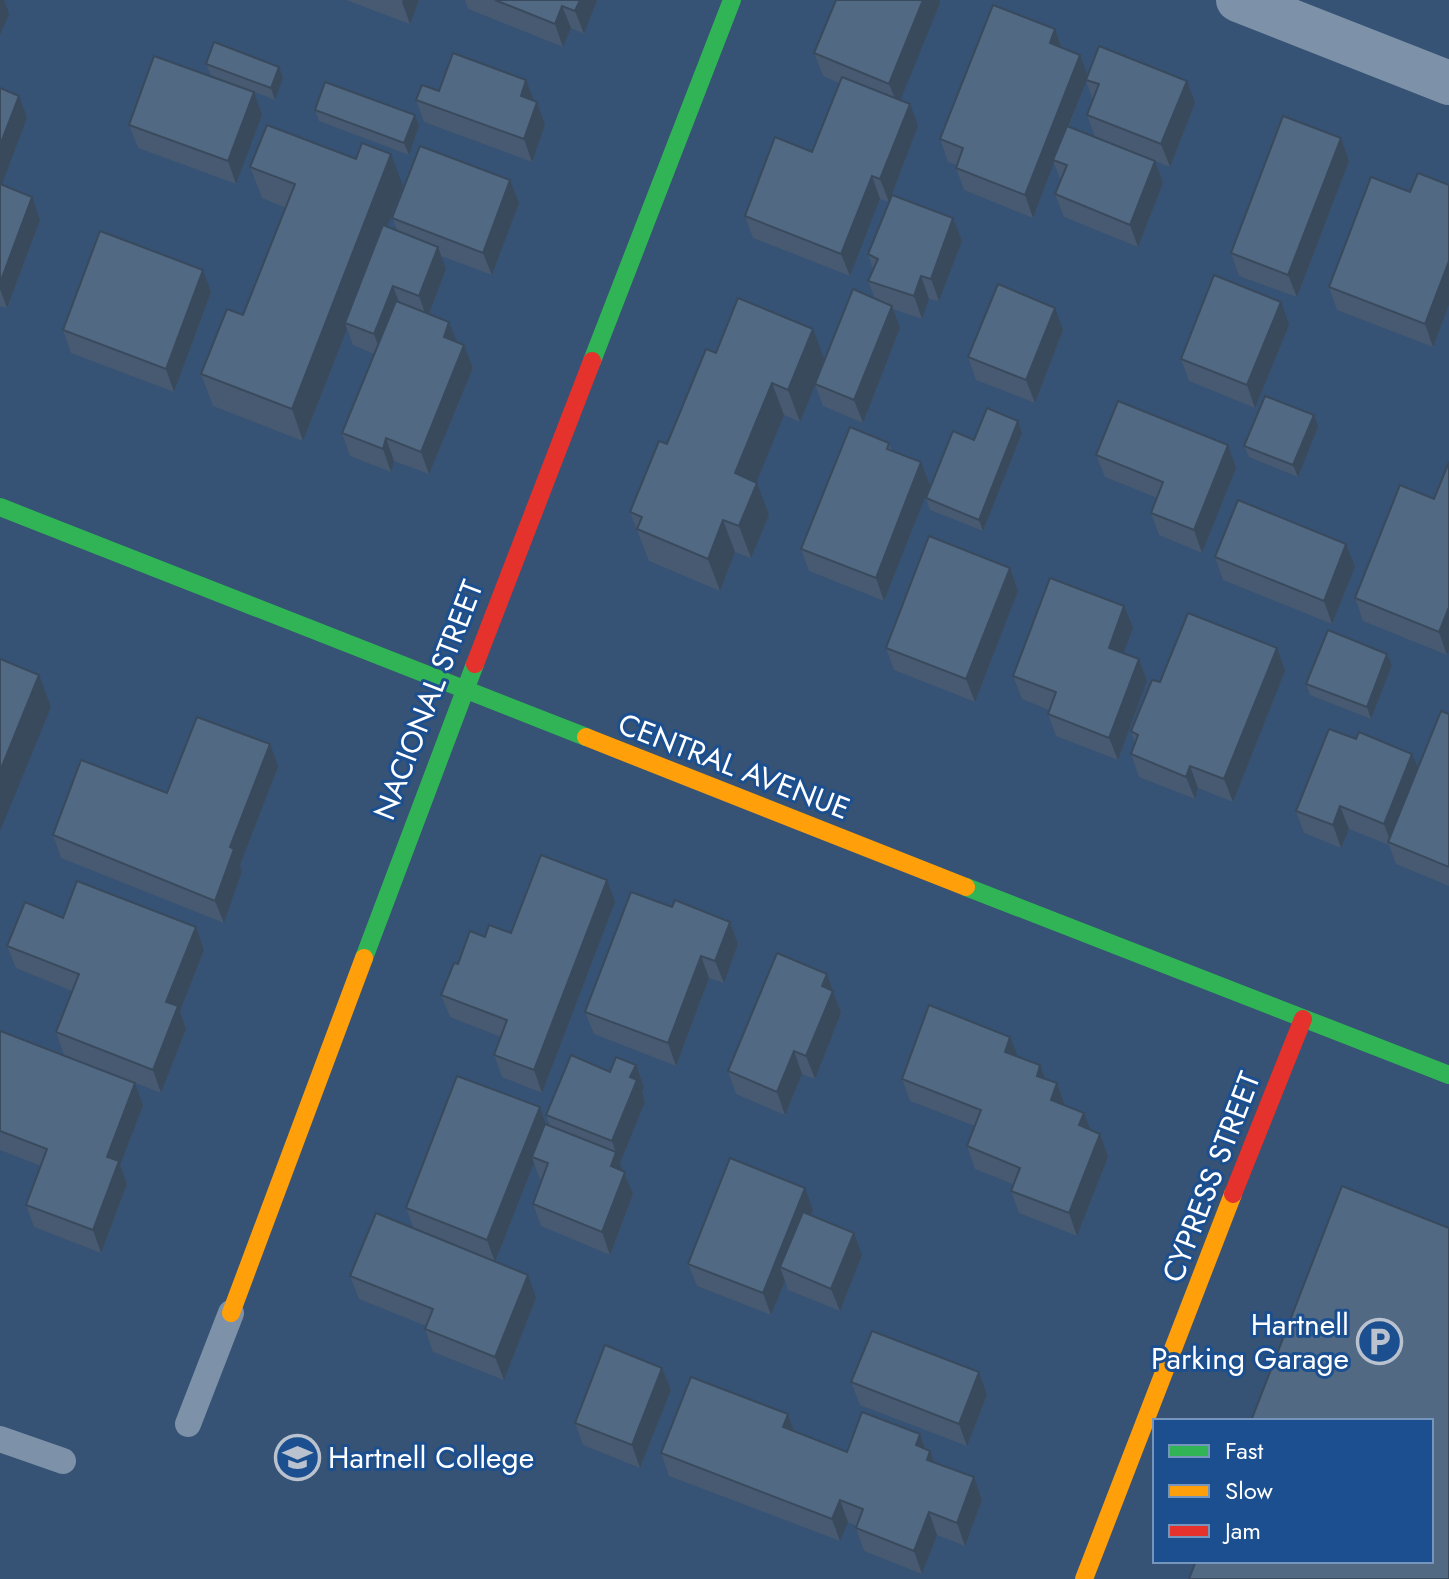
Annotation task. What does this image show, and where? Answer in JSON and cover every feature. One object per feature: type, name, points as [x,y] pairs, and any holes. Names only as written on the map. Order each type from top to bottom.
[{"type":"street","name":"NACIONAL STREET","points":[[231,1313],[465,690],[732,0]]},
{"type":"street","points":[[1238,0],[1449,83]]},
{"type":"street","name":"CENTRAL AVENUE","points":[[0,507],[1449,1075]]},
{"type":"street","name":"CYPRESS STREET","points":[[1084,1579],[1303,1019]]},
{"type":"lane","name":"NACIONAL STREET","points":[[188,1424],[231,1313]]},
{"type":"lane","points":[[0,1439],[63,1461]]},
{"type":"building","points":[[495,0],[580,0],[575,11],[562,6],[555,24]]},
{"type":"building","points":[[836,0],[923,0],[889,84],[814,53]]},
{"type":"building","points":[[993,5],[1055,29],[1050,43],[1080,55],[1025,195],[956,168],[963,148],[940,139]]},
{"type":"building","points":[[214,42],[279,67],[271,88],[206,64]]},
{"type":"building","points":[[1099,46],[1187,81],[1161,144],[1087,115],[1099,84],[1086,80]]},
{"type":"building","points":[[453,53],[526,80],[521,96],[537,102],[524,139],[416,100],[422,85],[439,91]]},
{"type":"building","points":[[154,56],[254,92],[228,161],[129,125]]},
{"type":"building","points":[[842,77],[910,104],[880,179],[872,176],[841,254],[745,216],[775,137],[812,152]]},
{"type":"building","points":[[325,82],[415,115],[404,143],[315,110]]},
{"type":"building","points":[[0,88],[19,96],[0,145]]},
{"type":"building","points":[[1283,116],[1341,138],[1288,275],[1231,253]]},
{"type":"building","points":[[267,125],[356,159],[362,143],[391,154],[292,409],[201,374],[227,309],[243,315],[295,184],[250,167]]},
{"type":"building","points":[[1067,126],[1155,161],[1130,225],[1055,194],[1067,165],[1053,160]]},
{"type":"building","points":[[420,146],[510,180],[483,253],[392,218]]},
{"type":"building","points":[[1418,173],[1449,185],[1449,261],[1425,324],[1329,287],[1371,177],[1410,192]]},
{"type":"building","points":[[0,184],[32,197],[0,283]]},
{"type":"building","points":[[892,195],[953,218],[931,279],[921,276],[914,296],[868,281],[878,259],[868,254]]},
{"type":"building","points":[[383,225],[438,247],[419,296],[393,286],[374,334],[345,323]]},
{"type":"building","points":[[100,231],[203,270],[166,369],[63,330]]},
{"type":"building","points":[[1214,275],[1281,302],[1247,385],[1181,359]]},
{"type":"building","points":[[998,284],[1055,308],[1026,380],[968,357]]},
{"type":"building","points":[[853,289],[892,306],[854,400],[815,384]]},
{"type":"building","points":[[738,298],[813,329],[788,390],[772,383],[735,473],[757,483],[739,526],[723,520],[708,559],[637,529],[642,517],[630,512],[659,441],[667,444],[706,349],[716,353]]},
{"type":"building","points":[[396,301],[449,322],[444,337],[464,345],[421,452],[386,438],[383,449],[342,433]]},
{"type":"building","points":[[1265,396],[1314,415],[1293,465],[1244,446]]},
{"type":"building","points":[[1118,401],[1228,445],[1194,530],[1151,513],[1163,482],[1096,455]]},
{"type":"building","points":[[987,408],[1018,421],[979,520],[926,498],[953,431],[974,440]]},
{"type":"building","points":[[850,427],[889,443],[887,449],[921,462],[876,578],[801,549]]},
{"type":"building","points":[[1449,462],[1449,607],[1439,632],[1355,598],[1400,485],[1434,499]]},
{"type":"building","points":[[1238,500],[1346,544],[1324,601],[1215,557]]},
{"type":"building","points":[[929,536],[1010,568],[966,679],[886,648]]},
{"type":"building","points":[[1050,578],[1124,606],[1109,648],[1139,659],[1109,738],[1048,714],[1056,692],[1013,676]]},
{"type":"building","points":[[1188,613],[1277,648],[1224,779],[1190,766],[1186,777],[1131,754],[1138,735],[1131,731],[1152,680],[1160,682]]},
{"type":"building","points":[[1328,630],[1387,654],[1367,707],[1306,684]]},
{"type":"building","points":[[0,659],[39,675],[0,771]]},
{"type":"building","points":[[1441,711],[1449,714],[1449,867],[1388,842]]},
{"type":"building","points":[[197,717],[270,744],[230,847],[234,849],[215,901],[53,835],[81,760],[167,793]]},
{"type":"building","points":[[1329,729],[1356,739],[1359,732],[1412,754],[1384,824],[1340,806],[1333,825],[1296,811]]},
{"type":"building","points":[[541,855],[607,880],[534,1070],[494,1055],[507,1020],[441,995],[454,963],[458,964],[470,931],[485,937],[489,925],[511,933]]},
{"type":"building","points":[[77,881],[196,927],[166,1002],[178,1006],[153,1070],[56,1032],[79,974],[7,946],[25,902],[63,918]]},
{"type":"building","points":[[631,892],[672,907],[675,900],[730,922],[715,961],[701,956],[668,1043],[585,1012]]},
{"type":"building","points":[[777,953],[827,974],[822,986],[833,991],[806,1056],[794,1051],[777,1092],[728,1071]]},
{"type":"building","points":[[929,1005],[1010,1037],[1005,1052],[1040,1065],[1037,1076],[1057,1083],[1051,1100],[1084,1113],[1079,1125],[1100,1134],[1069,1213],[1011,1191],[1020,1168],[967,1146],[981,1110],[902,1079]]},
{"type":"building","points":[[0,1031],[135,1083],[107,1157],[119,1161],[93,1230],[26,1205],[47,1149],[0,1131]]},
{"type":"building","points":[[571,1055],[610,1072],[616,1057],[636,1065],[630,1077],[637,1080],[612,1141],[546,1115]]},
{"type":"building","points":[[457,1076],[540,1107],[487,1240],[406,1208]]},
{"type":"building","points":[[545,1124],[616,1152],[611,1166],[625,1172],[602,1232],[533,1204],[548,1163],[532,1157]]},
{"type":"building","points":[[730,1158],[805,1188],[763,1293],[688,1264]]},
{"type":"building","name":"Hartnell Parking Garage","points":[[1342,1186],[1449,1228],[1449,1579],[1189,1579],[1195,1563],[1433,1563],[1433,1419],[1252,1419]]},
{"type":"building","points":[[803,1212],[854,1233],[831,1289],[780,1267]]},
{"type":"building","points":[[376,1213],[528,1275],[495,1357],[425,1329],[433,1309],[350,1276]]},
{"type":"building","points":[[872,1331],[979,1372],[959,1424],[851,1382]]},
{"type":"building","points":[[605,1345],[662,1368],[632,1445],[575,1423]]},
{"type":"building","points":[[691,1377],[788,1414],[783,1427],[847,1452],[862,1412],[920,1434],[916,1445],[930,1451],[927,1460],[974,1477],[957,1523],[929,1512],[914,1551],[856,1528],[863,1509],[840,1500],[832,1519],[661,1453]]},
{"type":"traffic: fast","points":[[592,361],[732,0]]},
{"type":"traffic: fast","points":[[0,507],[586,737]]},
{"type":"traffic: fast","points":[[364,958],[475,664]]},
{"type":"traffic: fast","points":[[966,887],[1449,1075]]},
{"type":"traffic: slow","points":[[586,737],[966,887]]},
{"type":"traffic: slow","points":[[231,1313],[364,958]]},
{"type":"traffic: slow","points":[[1084,1579],[1233,1194]]},
{"type":"traffic: jam","points":[[475,664],[592,361]]},
{"type":"traffic: jam","points":[[1233,1194],[1303,1019]]},
{"type":"place","name":"Hartnell Parking Garage","points":[[1380,1341]]},
{"type":"place","name":"Hartnell College","points":[[297,1457]]}]
